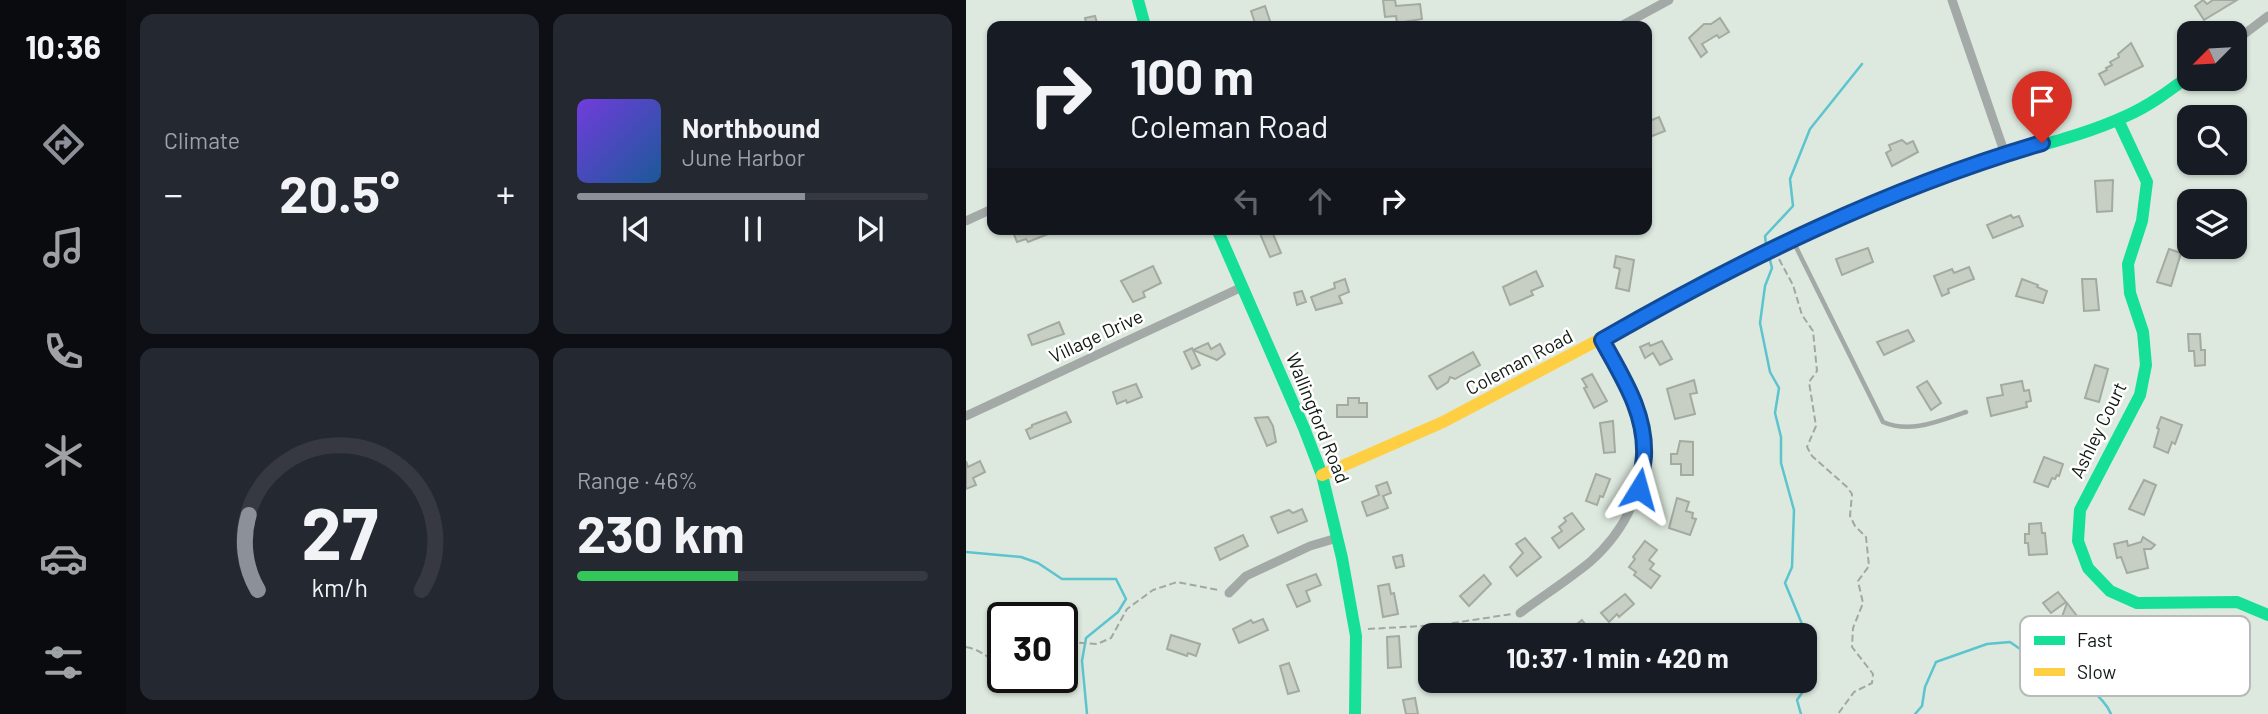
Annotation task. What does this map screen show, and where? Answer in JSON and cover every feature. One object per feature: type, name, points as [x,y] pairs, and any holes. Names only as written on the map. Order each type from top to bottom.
[{"type":"street","points":[[1138,0],[1144,21]]},
{"type":"street","points":[[1630,21],[1669,0]]},
{"type":"street","points":[[1952,0],[2005,154]]},
{"type":"street","points":[[2247,32],[2268,16]]},
{"type":"street","name":"Coleman Road","points":[[1322,475],[1436,426],[1774,249],[1946,175],[2005,154],[2119,120],[2177,85]]},
{"type":"street","name":"Ashley Court","points":[[2119,120],[2147,182],[2142,221],[2128,264],[2130,293],[2143,332],[2146,366],[2140,395],[2080,510],[2078,541],[2088,568],[2110,591],[2137,603],[2237,601],[2268,615]]},
{"type":"street","points":[[966,221],[987,211]]},
{"type":"street","name":"Wallingford Road","points":[[1220,235],[1322,475],[1355,630],[1355,714]]},
{"type":"street","name":"Village Drive","points":[[966,416],[1242,287]]},
{"type":"street","points":[[1520,613],[1591,561],[1627,520],[1639,489],[1644,457],[1636,404],[1602,340]]},
{"type":"street","points":[[1229,593],[1246,576],[1310,546],[1337,538]]},
{"type":"lane","points":[[1792,241],[1883,422],[1895,427],[1910,428],[1966,412]]},
{"type":"path","points":[[1774,249],[1793,285],[1802,315],[1813,331],[1817,371],[1809,382],[1816,426],[1807,447],[1812,456],[1847,486],[1852,494],[1850,516],[1866,537],[1869,566],[1858,581],[1863,603],[1853,628],[1852,646],[1873,674],[1872,683],[1854,692],[1838,714]]},
{"type":"path","points":[[1078,642],[1090,644],[1111,638],[1126,609],[1153,590],[1177,582],[1229,593]]},
{"type":"path","points":[[1355,630],[1440,625],[1520,613]]},
{"type":"path","points":[[966,647],[979,649],[987,655]]},
{"type":"building","points":[[1383,0],[1395,0],[1396,6],[1420,4],[1422,19],[1397,21],[1396,16],[1385,17]]},
{"type":"building","points":[[2203,0],[2207,4],[2213,0],[2237,0],[2204,20],[2195,6]]},
{"type":"building","points":[[1265,6],[1270,21],[1254,21],[1251,11]]},
{"type":"building","points":[[1095,16],[1096,21],[1086,21],[1085,18]]},
{"type":"building","points":[[1720,18],[1729,32],[1719,38],[1717,35],[1702,44],[1707,52],[1701,57],[1689,38],[1704,24],[1711,24]]},
{"type":"building","points":[[2131,43],[2143,66],[2105,85],[2099,74],[2107,70],[2106,68],[2112,65],[2110,62],[2119,57],[2118,54]]},
{"type":"building","points":[[1659,117],[1665,131],[1652,136],[1652,120]]},
{"type":"building","points":[[1902,140],[1907,144],[1913,141],[1918,152],[1892,166],[1886,153],[1891,150],[1889,145]]},
{"type":"building","points":[[2113,180],[2112,211],[2097,212],[2095,181]]},
{"type":"building","points":[[2011,215],[2013,218],[2019,216],[2023,226],[1993,238],[1987,225]]},
{"type":"building","points":[[1014,235],[1046,235],[1028,242],[1026,239],[1017,242]]},
{"type":"building","points":[[1261,235],[1274,235],[1281,253],[1270,257]]},
{"type":"building","points":[[1868,248],[1873,262],[1842,275],[1836,259]]},
{"type":"building","points":[[2169,249],[2177,252],[2179,259],[2171,286],[2157,282]]},
{"type":"building","points":[[1616,256],[1634,260],[1629,291],[1616,288],[1620,269],[1614,267]]},
{"type":"building","points":[[1153,266],[1161,283],[1143,292],[1145,297],[1133,302],[1121,281]]},
{"type":"building","points":[[1969,267],[1974,279],[1948,289],[1949,293],[1942,296],[1934,276],[1952,269],[1954,273]]},
{"type":"building","points":[[1536,271],[1543,286],[1531,291],[1533,295],[1510,305],[1503,287]]},
{"type":"building","points":[[1345,279],[1349,292],[1339,296],[1342,303],[1316,310],[1311,297],[1335,288],[1334,283]]},
{"type":"building","points":[[2022,279],[2047,291],[2043,303],[2016,296]]},
{"type":"building","points":[[2082,279],[2096,279],[2099,310],[2084,311]]},
{"type":"building","points":[[1302,291],[1306,302],[1297,305],[1294,293]]},
{"type":"building","points":[[1059,322],[1064,334],[1032,345],[1028,335]]},
{"type":"building","points":[[1908,330],[1914,341],[1884,355],[1877,342]]},
{"type":"building","points":[[2188,334],[2200,334],[2201,350],[2205,350],[2205,365],[2195,366],[2194,351],[2189,351]]},
{"type":"building","points":[[1662,341],[1672,359],[1660,365],[1653,353],[1645,358],[1640,347]]},
{"type":"building","points":[[1208,343],[1211,349],[1220,344],[1225,354],[1217,360],[1193,350]]},
{"type":"building","points":[[1192,348],[1200,365],[1192,369],[1184,352]]},
{"type":"building","points":[[1473,352],[1480,365],[1455,379],[1450,377],[1448,382],[1437,389],[1429,376]]},
{"type":"building","points":[[2095,365],[2108,369],[2099,402],[2085,398]]},
{"type":"building","points":[[1592,374],[1607,401],[1594,408],[1582,379]]},
{"type":"building","points":[[1694,380],[1697,393],[1690,394],[1695,414],[1675,419],[1667,389]]},
{"type":"building","points":[[1927,381],[1941,403],[1931,410],[1917,387]]},
{"type":"building","points":[[2022,381],[2024,391],[2029,390],[2031,401],[2026,402],[2027,407],[1991,416],[1987,398],[2003,395],[2001,385]]},
{"type":"building","points":[[1136,384],[1142,397],[1117,404],[1113,392]]},
{"type":"building","points":[[1348,398],[1359,398],[1359,403],[1367,403],[1367,417],[1337,417],[1337,405],[1348,405]]},
{"type":"building","points":[[1066,412],[1071,422],[1030,439],[1026,430],[1032,425]]},
{"type":"building","points":[[1268,417],[1276,442],[1267,446],[1255,418]]},
{"type":"building","points":[[2161,417],[2182,425],[2175,444],[2172,442],[2168,453],[2154,447]]},
{"type":"building","points":[[1613,421],[1615,452],[1604,453],[1600,423]]},
{"type":"building","points":[[1680,441],[1693,442],[1693,475],[1681,475],[1681,464],[1671,464],[1671,454],[1677,454]]},
{"type":"building","points":[[2044,457],[2063,464],[2059,476],[2052,478],[2048,487],[2034,482]]},
{"type":"building","points":[[966,461],[968,467],[980,461],[985,472],[973,478],[976,485],[966,489]]},
{"type":"building","points":[[1596,474],[1610,479],[1597,505],[1586,501]]},
{"type":"building","points":[[2144,480],[2156,485],[2144,515],[2129,509]]},
{"type":"building","points":[[1387,482],[1391,493],[1383,496],[1388,508],[1367,516],[1362,502],[1379,495],[1376,486]]},
{"type":"building","points":[[1677,498],[1689,502],[1686,511],[1693,513],[1692,518],[1696,519],[1690,535],[1669,528]]},
{"type":"building","points":[[1302,509],[1307,521],[1278,533],[1271,517],[1289,510],[1293,513]]},
{"type":"building","points":[[1572,513],[1584,529],[1559,548],[1552,538],[1562,531],[1559,527],[1566,521],[1564,518]]},
{"type":"building","points":[[2041,523],[2047,554],[2029,555],[2025,534],[2029,534],[2029,524]]},
{"type":"building","points":[[1243,535],[1248,546],[1220,560],[1215,548]]},
{"type":"building","points":[[2143,537],[2155,545],[2151,549],[2144,549],[2148,568],[2127,573],[2121,557],[2117,558],[2114,544],[2127,541],[2128,546],[2141,542]]},
{"type":"building","points":[[1525,538],[1541,557],[1517,576],[1510,567],[1523,553],[1516,544]]},
{"type":"building","points":[[1645,541],[1657,550],[1649,560],[1654,564],[1650,569],[1660,576],[1651,588],[1634,575],[1636,572],[1629,567]]},
{"type":"building","points":[[1402,555],[1404,566],[1396,568],[1393,557]]},
{"type":"building","points":[[1316,574],[1321,585],[1306,591],[1310,601],[1297,607],[1287,585]]},
{"type":"building","points":[[1484,575],[1491,584],[1469,606],[1460,596]]},
{"type":"building","points":[[1389,584],[1391,594],[1394,593],[1398,614],[1383,617],[1378,586]]},
{"type":"building","points":[[2058,592],[2066,602],[2051,613],[2043,603]]},
{"type":"building","points":[[1625,594],[1634,604],[1609,622],[1601,613]]},
{"type":"building","points":[[2067,603],[2077,616],[2062,616]]},
{"type":"building","points":[[1263,619],[1268,630],[1239,643],[1233,629],[1251,620],[1253,623]]},
{"type":"building","points":[[1171,635],[1200,644],[1196,656],[1188,653],[1187,656],[1167,649]]},
{"type":"building","points":[[1399,636],[1401,667],[1388,668],[1387,637]]},
{"type":"building","points":[[1289,663],[1299,691],[1288,694],[1280,666]]},
{"type":"building","points":[[1415,698],[1418,714],[1406,714],[1403,700]]},
{"type":"waterway","points":[[1766,244],[1765,236],[1793,206],[1790,179],[1810,129],[1862,64]]},
{"type":"waterway","points":[[1770,260],[1772,268],[1765,286],[1760,323],[1770,372],[1779,388],[1775,413],[1781,437],[1781,463],[1794,510],[1792,567],[1785,583],[1802,623]]},
{"type":"waterway","points":[[966,552],[1021,557],[1038,563],[1062,579],[1116,579],[1126,599],[1118,612],[1086,638],[1082,661],[1087,714]]},
{"type":"waterway","points":[[1915,714],[1922,706],[1925,687],[1936,662],[1987,644],[2010,642],[2020,649]]},
{"type":"waterway","points":[[1801,714],[1797,700],[1802,693]]},
{"type":"waterway","points":[[2098,696],[2111,714]]},
{"type":"traffic: fast","points":[[1138,0],[1144,21]]},
{"type":"traffic: fast","points":[[1706,283],[1828,223],[1923,184],[2105,125],[2151,103],[2177,85]]},
{"type":"traffic: fast","points":[[2118,120],[2147,182],[2142,221],[2128,264],[2130,293],[2143,332],[2146,365],[2140,395],[2080,510],[2078,541],[2088,568],[2110,591],[2137,603],[2237,602],[2268,615]]},
{"type":"traffic: fast","points":[[1220,235],[1322,475],[1342,558],[1356,636],[1355,714]]},
{"type":"traffic: slow","points":[[1322,475],[1443,422],[1706,283]]},
{"type":"route","points":[[1639,489],[1644,457],[1636,404],[1602,340],[1699,286],[1792,241],[1956,171],[2042,143]]}]
